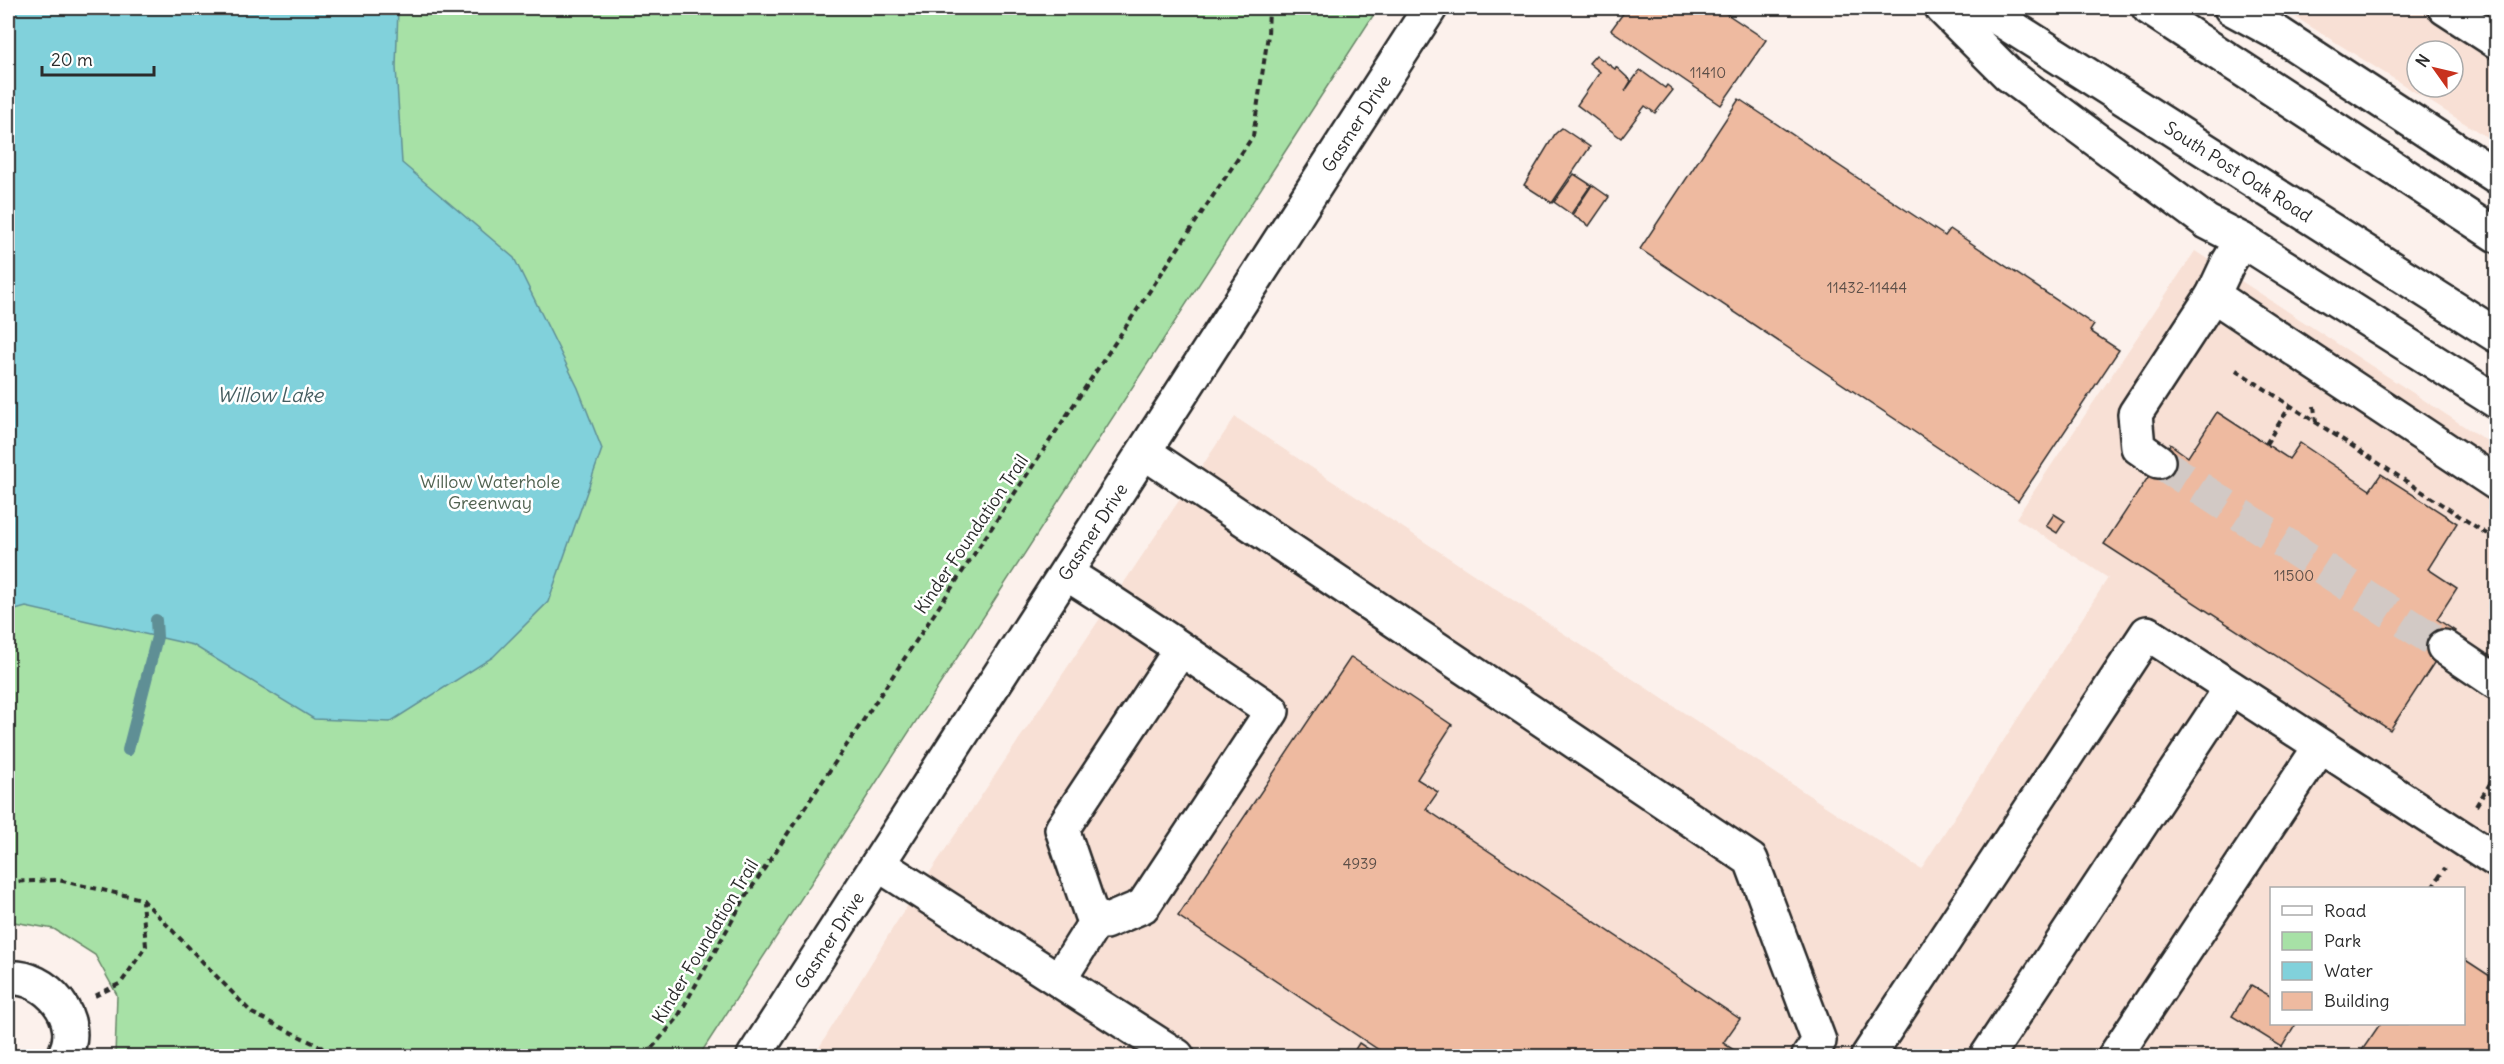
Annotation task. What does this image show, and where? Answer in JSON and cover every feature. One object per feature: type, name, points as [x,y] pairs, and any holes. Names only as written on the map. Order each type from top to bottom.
[{"type":"main road","name":"Gasmer Drive","points":[[754,1056],[1430,8]]},
{"type":"main road","points":[[1942,8],[2009,75],[2208,222],[2242,240],[2496,401]]},
{"type":"main road","name":"South Post Oak Road","points":[[1982,8],[2496,336]]},
{"type":"main road","points":[[2149,8],[2496,236]]},
{"type":"main road","points":[[2231,8],[2279,34],[2496,176]]},
{"type":"main road","points":[[2445,8],[2496,41]]},
{"type":"main road","points":[[2158,461],[2138,447],[2135,414],[2213,295],[2242,240]]},
{"type":"main road","points":[[2213,295],[2496,483]]},
{"type":"main road","points":[[1144,452],[1751,860],[1823,1051]]},
{"type":"main road","points":[[1067,574],[1180,649],[1272,711],[1143,906],[1105,922],[1091,914],[1062,829],[1180,649]]},
{"type":"main road","points":[[1868,1056],[2147,633],[2496,860]]},
{"type":"main road","points":[[2444,647],[2496,682]]},
{"type":"main road","points":[[1987,1056],[2231,688]]},
{"type":"main road","points":[[2115,1056],[2320,747]]},
{"type":"main road","points":[[878,864],[1177,1056]]},
{"type":"main road","points":[[1059,980],[1098,918]]},
{"type":"main road","points":[[8,978],[33,981],[52,993],[64,1011],[69,1031],[64,1056]]},
{"type":"path","name":"Kinder Foundation Trail","points":[[645,1056],[676,1020],[746,896],[1253,135],[1268,35],[1269,8]]},
{"type":"path","points":[[2236,370],[2496,540]]},
{"type":"path","points":[[2266,444],[2289,406]]},
{"type":"path","points":[[2403,488],[2407,482]]},
{"type":"path","points":[[8,882],[58,880],[142,900],[252,1013],[339,1056]]},
{"type":"path","points":[[64,1011],[121,983],[146,946],[142,900]]},
{"type":"shaded area","points":[[2281,8],[2496,8],[2496,143],[2426,99],[2465,99],[2465,39],[2405,39],[2405,86]]},
{"type":"shaded area","points":[[2195,251],[2496,447],[2496,1056],[814,1056],[894,926],[1235,417],[1921,869],[2108,578],[2016,518]]},
{"type":"green space","name":"Willow Waterhole Greenway","points":[[8,8],[1378,8],[699,1056],[115,1056],[117,995],[95,955],[54,929],[8,921]]},
{"type":"water","name":"Willow Lake","points":[[8,8],[398,8],[396,67],[402,163],[514,258],[578,388],[602,449],[548,602],[493,657],[390,722],[314,719],[193,645],[26,607],[8,612]]},
{"type":"building","points":[[1627,8],[1718,8],[1766,40],[1721,105],[1611,30]]},
{"type":"building","points":[[1596,55],[1615,69],[1616,67],[1631,81],[1625,91],[1640,70],[1665,88],[1667,85],[1673,90],[1655,113],[1645,106],[1621,138],[1577,105],[1600,72],[1589,63]]},
{"type":"building","points":[[1739,99],[1945,236],[1950,229],[2094,325],[2090,331],[2119,350],[2018,501],[1640,249]]},
{"type":"building","points":[[1562,128],[1590,147],[1552,203],[1524,185],[1555,134]]},
{"type":"building","points":[[1574,174],[1591,185],[1571,214],[1554,202]]},
{"type":"building","points":[[1592,185],[1609,197],[1589,226],[1572,215]]},
{"type":"building","points":[[2217,412],[2289,459],[2300,443],[2370,490],[2381,474],[2457,523],[2428,569],[2457,588],[2437,619],[2455,631],[2390,730],[2104,544],[2170,444],[2188,457]]},
{"type":"building","points":[[2054,514],[2065,521],[2057,533],[2046,526]]},
{"type":"building","points":[[1351,657],[1452,725],[1417,779],[1438,792],[1426,809],[1740,1019],[1723,1043],[1743,1056],[1388,1056],[1178,916]]},
{"type":"building","points":[[2465,960],[2496,980],[2496,1056],[2358,1056],[2379,1025],[2465,1025]]},
{"type":"building","points":[[2251,985],[2270,996],[2270,1025],[2295,1025],[2282,1047],[2232,1016]]},
{"type":"building","points":[[1359,1043],[1379,1056],[1351,1056]]},
{"type":"waterway","points":[[128,750],[157,637],[156,620]]},
{"type":"tunnel","points":[[2158,461],[2444,647]]}]
